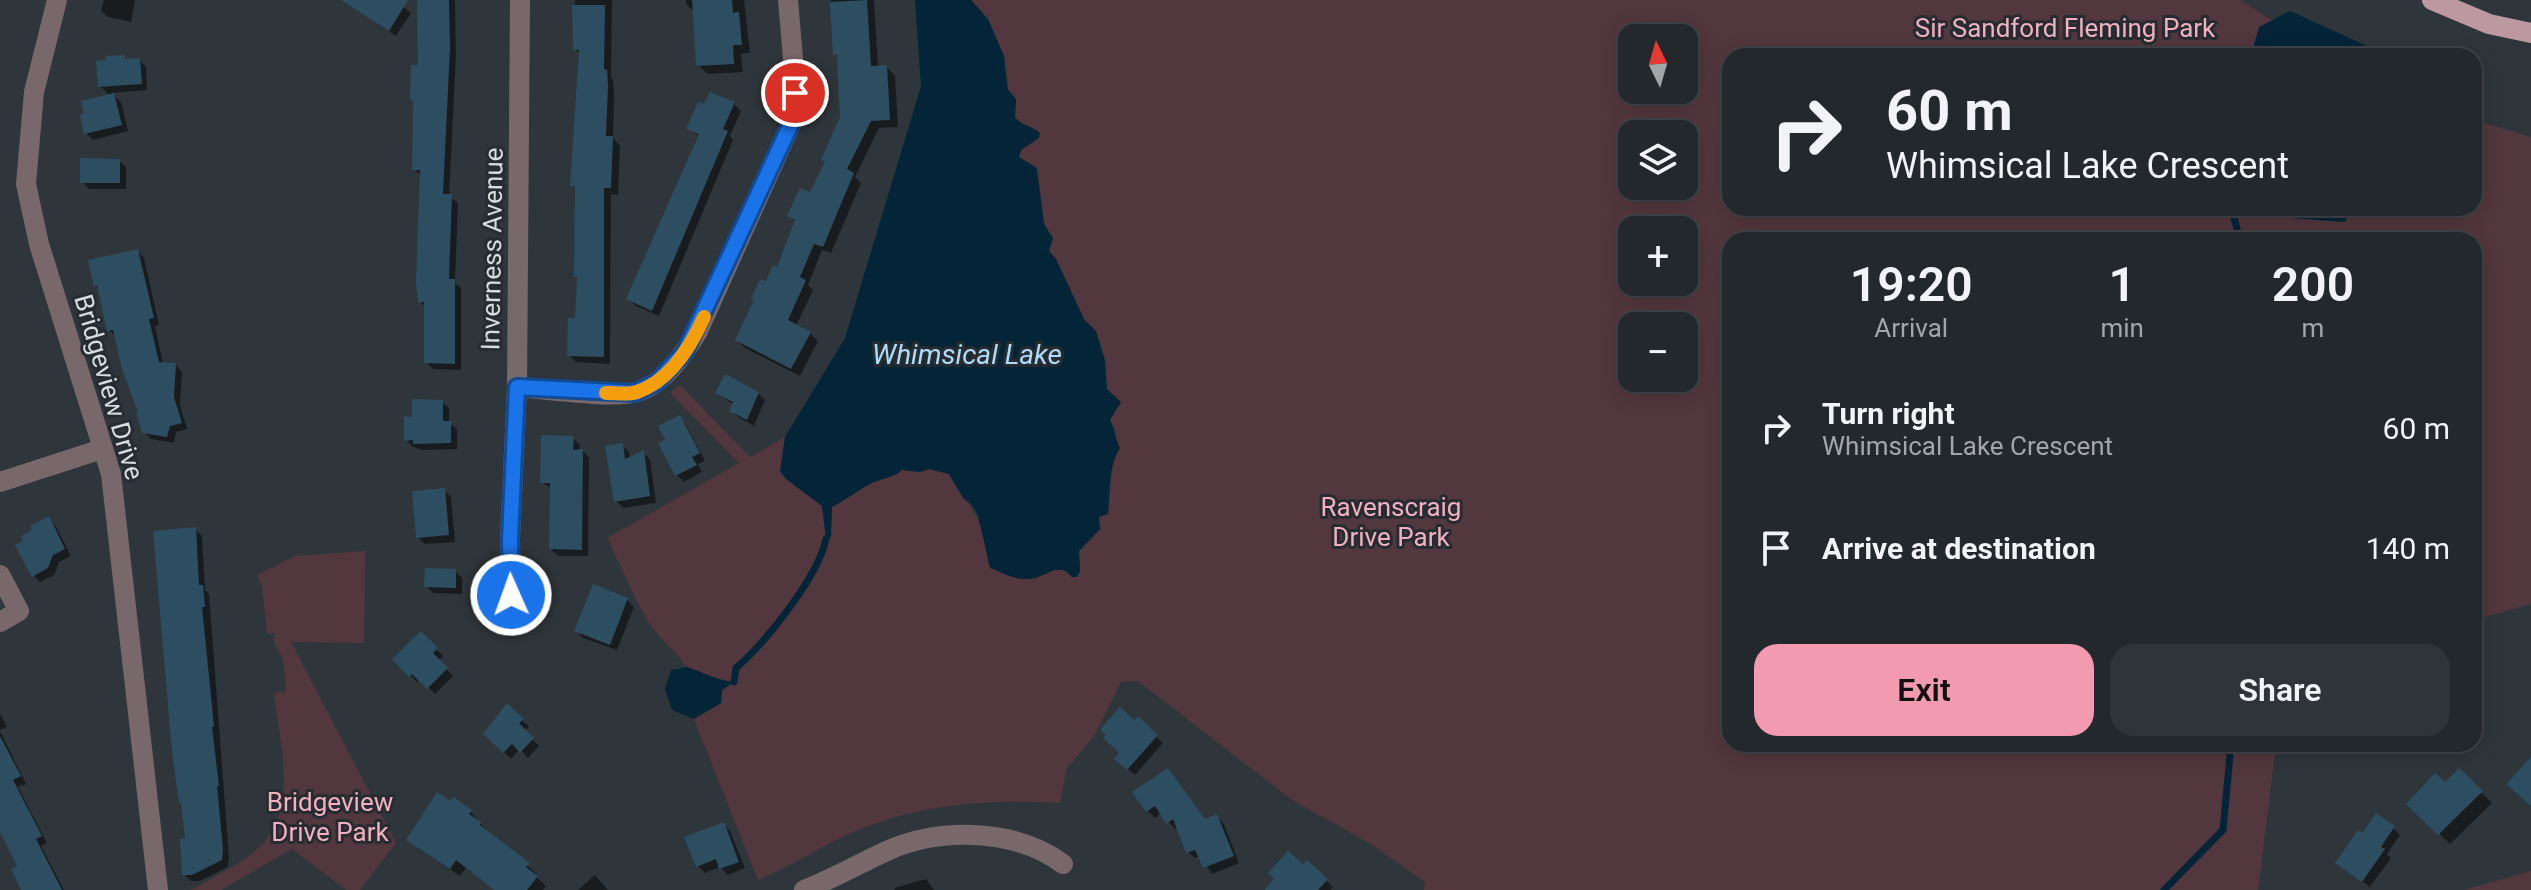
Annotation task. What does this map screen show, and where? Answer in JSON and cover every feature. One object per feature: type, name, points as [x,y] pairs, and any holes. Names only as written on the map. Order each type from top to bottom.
[{"type":"main road","points":[[2432,0],[2489,24],[2531,33]]},
{"type":"street","name":"Bridgeview Drive","points":[[57,0],[34,92],[26,184],[39,244],[111,474],[158,890]]},
{"type":"street","name":"Inverness Avenue","points":[[511,595],[510,539],[517,387],[520,0]]},
{"type":"street","points":[[517,387],[635,393],[657,382],[685,352],[795,115],[788,0]]},
{"type":"street","points":[[0,482],[102,449]]},
{"type":"street","points":[[0,575],[19,611],[0,622]]},
{"type":"street","points":[[804,890],[890,850],[931,838],[990,837],[1014,840],[1037,847],[1063,864]]},
{"type":"green space","name":"Ravenscraig Drive Park","points":[[971,0],[2240,0],[2315,48],[1722,48],[1722,216],[2482,216],[2482,122],[2531,137],[2531,604],[2482,618],[2482,232],[1722,232],[1722,752],[2275,752],[2258,890],[1424,890],[1425,882],[1371,844],[1292,800],[1138,681],[1121,682],[1094,736],[1067,768],[1060,803],[982,803],[906,814],[843,837],[758,880],[694,719],[721,703],[722,690],[733,682],[688,667],[661,638],[643,612],[607,538],[739,463],[670,393],[680,385],[750,457],[785,437],[780,471],[822,506],[826,538],[832,507],[886,476],[896,475],[902,470],[920,472],[929,469],[948,474],[970,505],[984,538],[988,564],[998,571],[1036,578],[1056,569],[1080,571],[1079,551],[1100,529],[1099,516],[1108,514],[1116,431],[1110,420],[1121,405],[1107,389],[1104,360],[1096,332],[1084,319],[1056,259],[1049,251],[1053,238],[1044,224],[1038,176],[1032,164],[1018,157],[1034,128],[1015,117],[1016,99],[1008,89],[1004,56],[980,9]]},
{"type":"green space","name":"Bridgeview Drive Park","points":[[365,551],[364,643],[291,642],[396,843],[360,890],[346,890],[292,849],[221,890],[191,890],[243,860],[266,840],[277,822],[282,802],[283,758],[274,693],[286,691],[283,659],[273,640],[276,633],[267,634],[262,585],[257,575],[295,556]]},
{"type":"green space","points":[[2531,871],[2531,890],[2464,890]]},
{"type":"water","name":"Whimsical Lake","points":[[915,0],[971,0],[988,19],[1004,56],[1008,90],[1016,99],[1015,117],[1040,133],[1039,138],[1021,150],[1019,157],[1037,168],[1044,224],[1053,238],[1049,251],[1056,259],[1084,319],[1096,331],[1105,360],[1107,389],[1121,402],[1110,420],[1120,448],[1111,471],[1108,514],[1099,517],[1100,529],[1079,551],[1080,571],[1077,577],[1057,570],[1023,579],[990,568],[978,515],[963,498],[949,474],[929,469],[920,472],[902,470],[866,486],[832,507],[831,537],[826,539],[822,506],[780,471],[785,437],[845,338],[921,86]]},
{"type":"water","points":[[2290,11],[2371,48],[2253,48],[2259,27]]},
{"type":"water","points":[[2261,216],[2348,216],[2345,222]]},
{"type":"water","points":[[687,667],[734,682],[722,690],[721,703],[694,719],[672,710],[665,689],[671,670]]},
{"type":"building","points":[[341,0],[408,0],[389,31]]},
{"type":"building","points":[[417,0],[449,0],[450,48],[443,194],[452,194],[449,279],[455,279],[455,364],[424,363],[424,302],[418,302],[416,282],[420,170],[412,170],[413,100],[410,100],[411,65],[418,65]]},
{"type":"building","points":[[692,0],[732,0],[733,13],[739,12],[742,45],[733,45],[734,64],[696,66]]},
{"type":"building","points":[[867,0],[871,66],[887,65],[890,120],[871,121],[847,169],[854,173],[823,247],[814,244],[800,277],[806,280],[788,320],[811,332],[791,369],[735,340],[754,300],[751,299],[760,279],[766,281],[773,265],[777,267],[795,220],[787,216],[800,188],[810,192],[825,162],[821,160],[840,117],[830,2]]},
{"type":"building","points":[[572,5],[605,5],[606,136],[613,136],[611,188],[604,188],[604,357],[567,356],[568,318],[575,318],[577,277],[574,277],[575,186],[570,186],[579,50],[573,50]]},
{"type":"building","points":[[125,55],[125,59],[140,58],[142,84],[98,87],[96,61],[106,60],[105,56]]},
{"type":"building","points":[[710,92],[735,102],[723,129],[728,131],[652,311],[626,299],[699,134],[686,129],[698,102],[704,104]]},
{"type":"building","points":[[114,93],[122,125],[84,134],[81,101]]},
{"type":"building","points":[[80,158],[120,159],[120,183],[80,183]]},
{"type":"building","points":[[138,249],[154,318],[149,319],[159,362],[176,363],[174,397],[182,423],[170,426],[167,437],[142,433],[113,330],[107,331],[88,260]]},
{"type":"building","points":[[725,374],[759,392],[747,420],[729,411],[733,402],[715,393]]},
{"type":"building","points":[[412,399],[443,400],[443,421],[451,421],[451,443],[413,444],[413,440],[404,441],[404,416],[412,417]]},
{"type":"building","points":[[680,415],[700,453],[692,457],[697,465],[675,476],[658,443],[665,440],[658,426]]},
{"type":"building","points":[[541,435],[574,436],[573,450],[583,449],[582,550],[549,549],[550,483],[540,483]]},
{"type":"building","points":[[623,443],[625,459],[644,450],[650,496],[614,502],[605,446]]},
{"type":"building","points":[[445,488],[449,535],[416,538],[412,491]]},
{"type":"building","points":[[49,516],[65,549],[53,555],[48,568],[32,577],[15,545],[23,541],[21,536],[32,530],[30,526]]},
{"type":"building","points":[[196,527],[223,849],[222,860],[192,875],[182,875],[180,839],[185,838],[172,752],[153,531]]},
{"type":"building","points":[[425,568],[456,569],[456,588],[424,587]]},
{"type":"building","points":[[593,584],[628,598],[610,645],[574,631]]},
{"type":"building","points":[[421,631],[438,648],[433,653],[448,668],[427,689],[412,674],[409,677],[392,659]]},
{"type":"building","points":[[507,703],[524,719],[519,723],[534,738],[520,753],[512,744],[503,753],[483,734]]},
{"type":"building","points":[[1120,707],[1134,720],[1138,716],[1158,735],[1127,770],[1114,759],[1119,753],[1103,738],[1106,735],[1100,730]]},
{"type":"building","points":[[0,736],[21,776],[13,780],[42,836],[36,839],[62,890],[21,890],[11,869],[17,866],[0,832]]},
{"type":"building","points":[[2531,757],[2531,806],[2506,784]]},
{"type":"building","points":[[1168,768],[1205,819],[1217,814],[1234,856],[1203,868],[1195,850],[1186,853],[1173,819],[1166,824],[1155,806],[1146,812],[1132,792]]},
{"type":"building","points":[[2459,768],[2483,791],[2438,835],[2406,804],[2435,773],[2445,782]]},
{"type":"building","points":[[437,792],[450,801],[453,797],[472,810],[469,814],[481,822],[480,825],[530,863],[526,867],[538,876],[527,890],[494,890],[456,860],[450,869],[406,840]]},
{"type":"building","points":[[2376,813],[2395,826],[2381,847],[2385,849],[2362,882],[2335,863],[2358,830],[2362,833]]},
{"type":"building","points":[[724,822],[739,862],[719,869],[716,859],[696,867],[684,837]]},
{"type":"building","points":[[1288,851],[1303,864],[1307,860],[1328,879],[1318,890],[1265,890],[1274,878],[1268,873]]},
{"type":"waterway","points":[[2234,216],[2238,232]]},
{"type":"waterway","points":[[734,682],[736,668],[776,626],[802,590],[826,539]]},
{"type":"waterway","points":[[2164,890],[2223,830],[2230,752]]},
{"type":"slow traffic","points":[[606,393],[635,393],[657,382],[685,352],[704,317]]},
{"type":"route","points":[[511,595],[510,539],[517,387],[635,393],[657,382],[685,352],[698,331],[795,115],[795,93]]},
{"type":"park label","name":"Sir Sandford Fleming Park","points":[[2065,28]]}]
